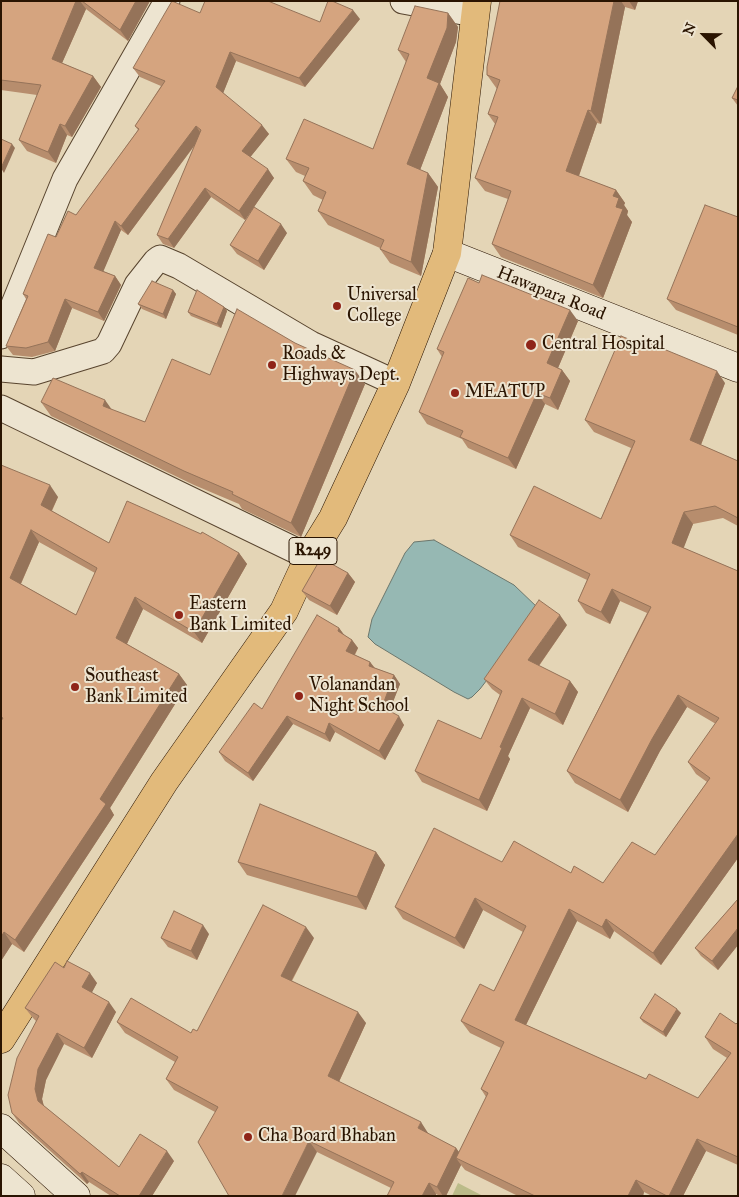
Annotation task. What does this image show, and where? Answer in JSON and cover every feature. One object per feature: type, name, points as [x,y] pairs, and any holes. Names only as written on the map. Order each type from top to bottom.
[{"type":"main road","name":"R249","points":[[1,1040],[164,782],[284,611],[309,557],[333,518],[396,384],[447,253],[475,8]]},
{"type":"street","points":[[1,336],[65,179],[167,1]]},
{"type":"street","points":[[402,1],[475,8]]},
{"type":"street","name":"Hawapara Road","points":[[447,253],[738,368]]},
{"type":"street","points":[[1,369],[34,372],[103,351],[137,285],[160,258],[179,266],[311,344],[396,384]]},
{"type":"street","points":[[1,408],[309,557]]},
{"type":"street","points":[[1,1128],[76,1196]]},
{"type":"street","points":[[1,1178],[21,1196]]},
{"type":"green space","points":[[458,1183],[483,1196],[452,1196]]},
{"type":"water","points":[[434,540],[514,585],[538,608],[536,616],[480,689],[468,699],[375,644],[368,637],[372,619],[405,553],[414,542]]},
{"type":"building","points":[[1,1],[76,1],[52,59],[93,76],[65,126],[60,124],[48,152],[19,140],[41,85],[1,80]]},
{"type":"building","points":[[82,1],[136,1],[120,30]]},
{"type":"building","points":[[172,1],[200,13],[205,1],[268,1],[320,22],[328,1],[353,10],[299,78],[230,52],[216,87],[262,125],[242,151],[268,169],[239,211],[205,188],[168,239],[157,235],[201,130],[196,126],[121,226],[115,221],[94,268],[115,276],[98,312],[65,299],[48,342],[26,348],[6,346],[28,296],[23,294],[48,234],[56,237],[68,211],[76,215],[139,129],[135,126],[165,81],[133,68]]},
{"type":"building","points":[[500,1],[614,1],[591,111],[588,110],[566,171],[616,190],[613,196],[619,198],[616,207],[623,209],[593,285],[492,244],[511,191],[475,178],[498,117],[488,114],[500,80],[487,75],[487,67]]},
{"type":"building","points":[[415,6],[448,13],[447,28],[427,78],[439,83],[407,164],[428,173],[411,262],[380,249],[384,240],[318,211],[326,192],[303,181],[309,168],[286,159],[304,119],[373,149],[409,54],[398,50]]},
{"type":"building","points":[[738,86],[738,100],[732,98]]},
{"type":"building","points":[[1,139],[12,144],[1,168]]},
{"type":"building","points":[[705,205],[738,217],[738,327],[667,299]]},
{"type":"building","points":[[254,207],[281,224],[258,261],[230,245]]},
{"type":"building","points":[[482,275],[570,310],[547,363],[562,370],[550,398],[537,393],[508,458],[460,437],[463,431],[419,412],[444,352],[437,349],[468,278],[479,283]]},
{"type":"building","points":[[152,281],[173,290],[163,314],[138,304]]},
{"type":"building","points":[[197,290],[224,307],[217,324],[188,312]]},
{"type":"building","points":[[237,309],[295,343],[355,370],[291,523],[232,494],[233,492],[184,471],[41,402],[53,378],[105,400],[103,406],[145,422],[172,359],[210,375]]},
{"type":"building","points":[[621,336],[648,347],[649,343],[717,371],[690,440],[738,461],[738,518],[715,506],[684,512],[672,543],[738,571],[738,834],[653,953],[606,919],[602,927],[569,909],[515,1020],[646,1079],[649,1074],[698,1098],[731,1053],[705,1037],[720,1013],[736,1024],[738,1022],[738,1157],[697,1139],[669,1196],[636,1180],[628,1196],[535,1196],[456,1158],[488,1093],[481,1089],[504,1042],[461,1021],[480,984],[494,991],[526,926],[475,898],[455,938],[395,907],[434,828],[502,862],[514,841],[571,873],[574,866],[603,883],[632,842],[655,855],[710,778],[688,762],[719,718],[678,695],[620,800],[567,771],[651,607],[612,589],[601,612],[578,601],[590,574],[510,535],[534,486],[601,519],[635,441],[585,420]]},
{"type":"building","points":[[1,465],[50,485],[41,505],[109,543],[127,501],[201,534],[202,532],[239,553],[194,632],[135,597],[116,638],[179,674],[100,799],[106,804],[15,940],[4,932],[1,937],[1,721],[3,718],[1,717]],"holes":[[[31,530],[97,568],[76,615],[10,578]]]},
{"type":"building","points":[[321,558],[348,573],[330,606],[302,591]]},
{"type":"building","points":[[539,600],[560,615],[528,660],[570,681],[555,714],[522,698],[479,800],[415,771],[438,720],[481,739],[502,691],[484,679]]},
{"type":"building","points":[[317,615],[339,628],[338,631],[352,640],[346,651],[370,662],[369,666],[394,675],[382,707],[399,716],[379,751],[329,723],[325,734],[287,716],[248,773],[219,752],[254,703],[262,709]]},
{"type":"building","points":[[260,804],[376,852],[357,897],[238,862]]},
{"type":"building","points":[[738,899],[738,928],[712,961],[695,948]]},
{"type":"building","points":[[263,905],[306,927],[281,976],[358,1012],[328,1076],[421,1122],[418,1128],[456,1148],[437,1187],[429,1183],[422,1196],[387,1196],[394,1182],[309,1141],[282,1196],[229,1196],[198,1142],[218,1107],[166,1079],[178,1057],[117,1022],[131,998],[191,1033],[193,1029],[197,1031]]},
{"type":"building","points":[[174,911],[203,925],[191,951],[161,938]]},
{"type":"building","points":[[67,961],[90,973],[82,987],[109,1002],[84,1048],[57,1033],[38,1069],[35,1089],[38,1101],[119,1167],[140,1134],[167,1151],[139,1196],[120,1196],[82,1172],[80,1174],[12,1113],[8,1095],[17,1058],[39,1016],[25,1008],[55,962],[64,968]]},
{"type":"building","points":[[655,994],[677,1009],[663,1032],[640,1018]]},
{"type":"place","name":"Universal College","points":[[337,306]]},
{"type":"place","name":"Central Hospital","points":[[531,345]]},
{"type":"place","name":"Roads & Highways Dept.","points":[[272,365]]},
{"type":"place","name":"MEATUP","points":[[455,393]]},
{"type":"place","name":"Eastern Bank Limited","points":[[179,615]]},
{"type":"place","name":"Southeast Bank Limited","points":[[75,687]]},
{"type":"place","name":"Volanandan Night School","points":[[299,696]]},
{"type":"place","name":"Cha Board Bhaban","points":[[248,1137]]}]
